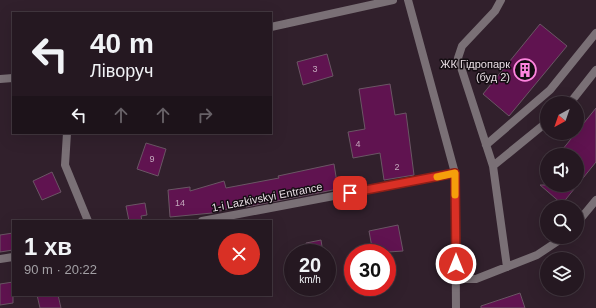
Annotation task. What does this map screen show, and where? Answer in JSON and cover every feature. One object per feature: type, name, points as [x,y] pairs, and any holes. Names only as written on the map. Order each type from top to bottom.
[{"type":"street","points":[[272,27],[394,0]]},
{"type":"street","points":[[408,0],[455,173],[456,308]]},
{"type":"street","points":[[501,0],[495,11],[462,46],[458,58],[494,166],[507,267]]},
{"type":"street","points":[[486,145],[550,90],[596,33]]},
{"type":"street","points":[[576,96],[596,70]]},
{"type":"street","points":[[0,79],[12,78]]},
{"type":"street","points":[[494,166],[540,128]]},
{"type":"street","points":[[68,134],[65,165],[88,220]]},
{"type":"street","name":"1-i Lazkivskyi Entrance","points":[[207,220],[455,173]]},
{"type":"street","points":[[584,215],[596,200]]},
{"type":"street","points":[[456,279],[476,279],[537,255],[554,244]]},
{"type":"street","points":[[0,259],[12,257]]},
{"type":"building","name":"ЖК Гідропарк (буд 2)","points":[[540,24],[567,46],[509,116],[483,94]]},
{"type":"building","points":[[327,54],[333,76],[303,85],[297,62]]},
{"type":"building","points":[[390,84],[395,115],[406,113],[414,175],[384,180],[380,153],[353,158],[348,132],[365,129],[359,89]]},
{"type":"building","points":[[596,108],[596,162],[584,177],[584,148],[564,148],[570,140],[584,140],[584,123]]},
{"type":"building","points":[[146,143],[166,149],[158,176],[137,169]]},
{"type":"building","points":[[334,164],[338,189],[246,207],[246,204],[212,213],[170,217],[168,190],[190,187],[190,191],[224,181],[226,188],[279,178],[278,176]]},
{"type":"building","points":[[52,172],[61,192],[42,200],[33,181]]},
{"type":"building","points":[[548,192],[572,192],[565,200],[557,200]]},
{"type":"building","points":[[145,203],[147,215],[141,216],[142,220],[129,220],[126,206]]},
{"type":"building","points":[[398,225],[403,251],[396,251],[396,244],[371,244],[369,231]]},
{"type":"building","points":[[12,233],[12,250],[0,252],[0,235]]},
{"type":"building","points":[[321,240],[322,244],[306,244]]},
{"type":"building","points":[[12,282],[13,303],[0,305],[0,284]]},
{"type":"building","points":[[520,293],[525,308],[481,308],[481,306]]},
{"type":"building","points":[[37,296],[58,296],[61,308],[40,308]]},
{"type":"slow traffic","points":[[437,177],[455,173],[455,195]]},
{"type":"place","name":"ЖК Гідропарк (буд 2)","points":[[525,70]]},
{"type":"route","points":[[350,193],[455,173],[456,264]]}]
